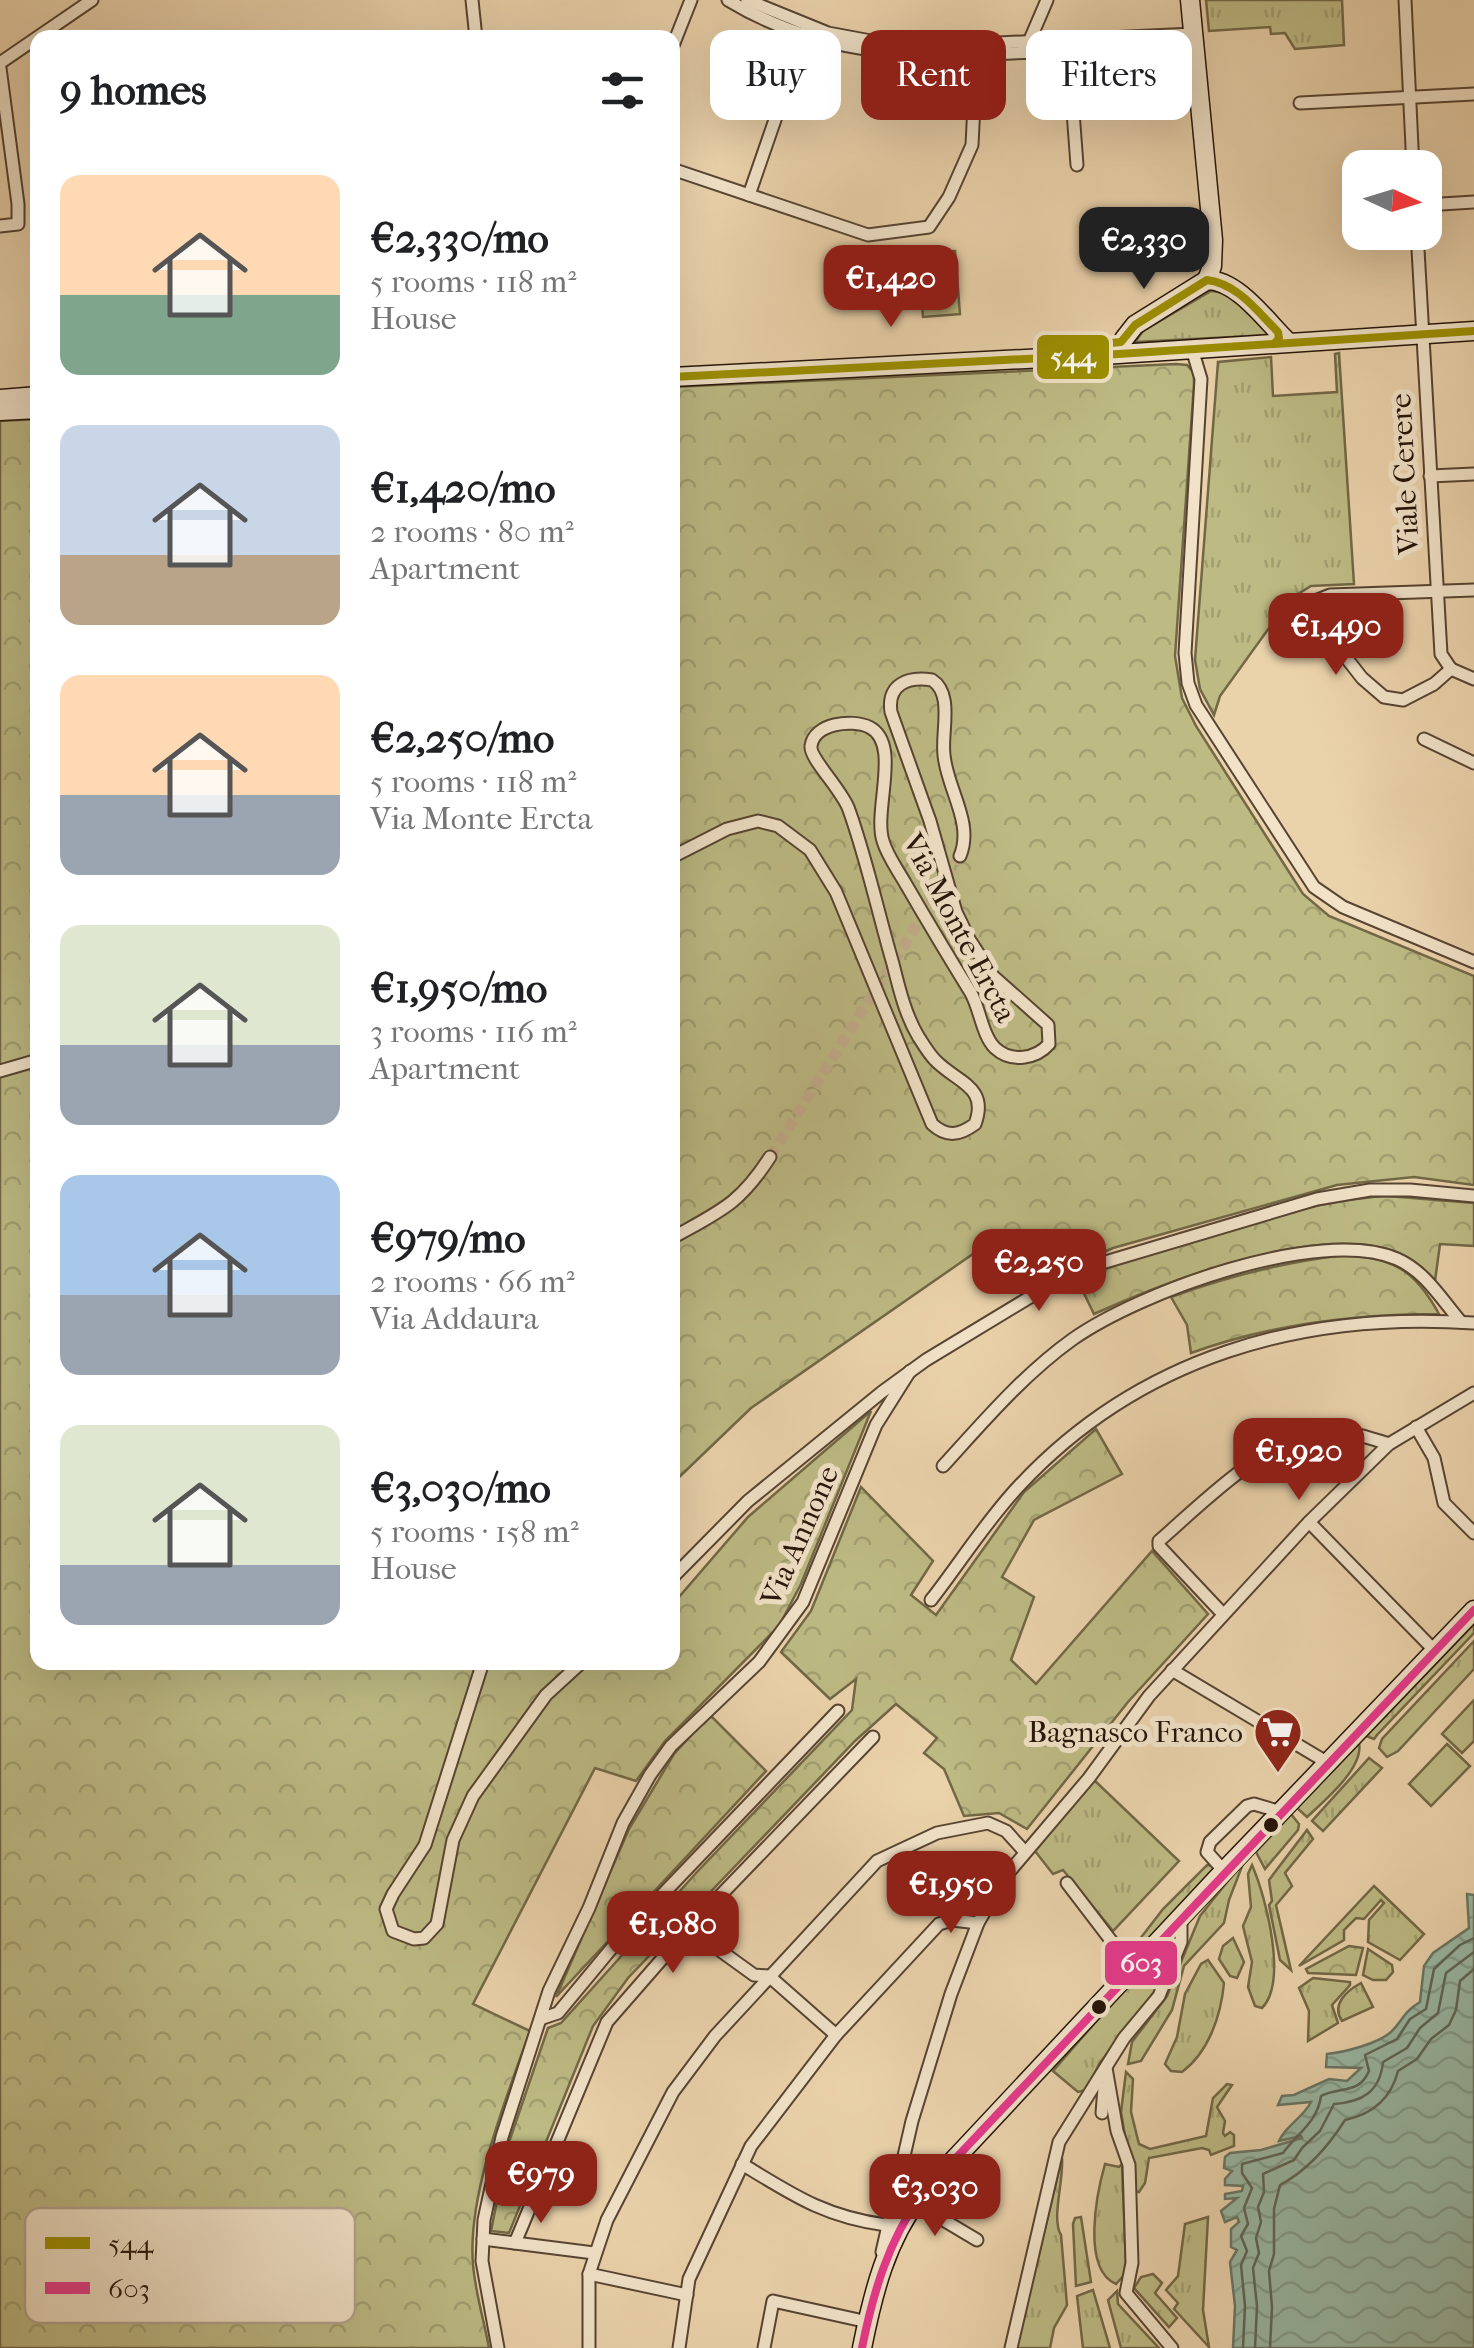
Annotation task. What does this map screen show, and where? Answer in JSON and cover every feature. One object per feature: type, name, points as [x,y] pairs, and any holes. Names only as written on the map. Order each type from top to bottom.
[{"type":"street","points":[[50,30],[92,0]]},
{"type":"street","points":[[472,0],[475,30]]},
{"type":"street","points":[[679,30],[691,0]]},
{"type":"street","points":[[728,0],[803,30]]},
{"type":"street","points":[[747,0],[804,30]]},
{"type":"street","points":[[1034,30],[1048,0]]},
{"type":"street","points":[[1128,345],[1135,326],[1207,280],[1212,266],[1213,240],[1190,0]]},
{"type":"street","points":[[1405,0],[1413,150]]},
{"type":"street","points":[[0,226],[18,224],[0,65],[30,44]]},
{"type":"street","points":[[1300,103],[1474,94]]},
{"type":"street","points":[[749,194],[775,120]]},
{"type":"street","points":[[680,172],[868,235],[929,227],[949,197],[972,145],[973,120]]},
{"type":"street","points":[[1074,120],[1077,164]]},
{"type":"street","points":[[1442,204],[1474,202]]},
{"type":"street","points":[[1213,240],[1228,285],[1280,339]]},
{"type":"street","name":"Viale Cerere","points":[[1418,250],[1441,654],[1451,669]]},
{"type":"street","points":[[1207,280],[1228,285]]},
{"type":"street","points":[[680,364],[1112,344],[1217,348],[1280,339],[1474,331]]},
{"type":"street","points":[[680,376],[1128,345]]},
{"type":"street","points":[[1201,379],[1217,348]]},
{"type":"street","points":[[1192,349],[1201,379],[1185,653],[1188,683],[1196,705],[1314,886],[1343,907],[1474,962]]},
{"type":"street","points":[[0,398],[30,396]]},
{"type":"street","points":[[0,411],[30,409]]},
{"type":"street","points":[[1430,476],[1474,474]]},
{"type":"street","points":[[1474,590],[1330,594],[1305,605],[1362,678],[1384,698],[1403,700],[1434,684],[1451,669],[1474,679]]},
{"type":"street","name":"Via Monte Ercta","points":[[680,853],[727,829],[758,821],[778,826],[810,850],[836,892],[932,1124],[950,1134],[959,1134],[975,1124],[980,1106],[977,1096],[935,1060],[917,1034],[904,1002],[860,839],[839,787],[812,754],[815,737],[826,728],[845,723],[867,726],[879,735],[886,756],[879,812],[883,844],[978,1005],[989,1040],[1004,1054],[1037,1055],[1049,1044],[1048,1026],[993,976],[956,912],[930,821],[890,712],[892,690],[907,680],[932,680],[944,695],[945,767],[964,827],[960,856]]},
{"type":"street","points":[[1424,739],[1474,763]]},
{"type":"street","points":[[0,1071],[30,1062]]},
{"type":"street","points":[[680,1234],[731,1206],[751,1186],[770,1157]]},
{"type":"street","points":[[680,1570],[748,1501],[910,1371],[1026,1298],[1072,1275],[1138,1252],[1346,1193],[1410,1190],[1474,1196]]},
{"type":"street","points":[[943,1466],[1016,1388],[1074,1338],[1143,1301],[1256,1262],[1351,1250],[1397,1259],[1418,1272],[1467,1323]]},
{"type":"street","points":[[931,1600],[1018,1486],[1078,1432],[1143,1388],[1202,1358],[1293,1333],[1399,1322],[1467,1323]]},
{"type":"street","name":"Via Annone","points":[[498,2348],[482,2261],[484,2220],[502,2137],[550,1991],[623,1823],[650,1775],[671,1746],[759,1662],[803,1602],[876,1425],[910,1371]]},
{"type":"street","points":[[862,2348],[886,2225],[933,2050],[978,1923],[1004,1878],[1172,1670],[1309,1522],[1389,1444],[1474,1394]]},
{"type":"street","points":[[1416,1427],[1434,1458],[1444,1503],[1474,1533]]},
{"type":"street","points":[[1222,1613],[1165,1553],[1159,1541],[1239,1473],[1298,1438],[1332,1431],[1389,1444]]},
{"type":"street","points":[[1309,1522],[1435,1651]]},
{"type":"street","points":[[879,2276],[915,2202],[1474,1610]]},
{"type":"street","points":[[481,1670],[426,1845],[386,1909],[392,1931],[402,1937],[424,1938],[438,1924],[453,1840],[474,1796],[546,1694],[573,1670]]},
{"type":"street","points":[[1172,1670],[1328,1763]]},
{"type":"street","points":[[543,2018],[558,2012],[616,1943],[838,1712]]},
{"type":"street","points":[[515,2243],[608,2022],[689,1928],[873,1737]]},
{"type":"street","points":[[1224,1871],[1207,1852],[1213,1838],[1247,1806],[1254,1804],[1281,1812]]},
{"type":"street","points":[[589,2348],[594,2253],[637,2156],[673,2092],[715,2036],[859,1877],[895,1851],[938,1834],[988,1823],[1006,1831],[1024,1851]]},
{"type":"street","points":[[1067,1883],[1132,1968]]},
{"type":"street","points":[[1011,2348],[1056,2150],[1106,2068],[1164,1986],[1181,1942],[1181,1916]]},
{"type":"street","points":[[680,2348],[689,2279],[742,2164],[767,2122],[836,2034],[939,1924],[952,1920],[978,1923]]},
{"type":"street","points":[[689,1928],[754,1976],[769,1976],[836,2034]]},
{"type":"street","points":[[1102,2113],[1106,2068]]},
{"type":"street","points":[[1106,2068],[1118,2132],[1129,2165],[1132,2264],[1126,2293],[1172,2348]]},
{"type":"street","points":[[742,2164],[820,2209],[839,2217],[886,2225]]},
{"type":"street","points":[[915,2202],[977,2240]]},
{"type":"street","points":[[483,2240],[594,2253]]},
{"type":"street","points":[[590,2274],[687,2294]]},
{"type":"street","points":[[764,2348],[773,2300],[868,2322]]},
{"type":"green space","points":[[1206,0],[1342,0],[1344,45],[1295,49],[1285,33],[1271,34],[1270,27],[1209,31]]},
{"type":"green space","points":[[955,251],[960,314],[923,317],[918,253]]},
{"type":"green space","points":[[1211,291],[1236,301],[1270,335],[1135,342],[1143,331]]},
{"type":"green space","points":[[1339,353],[1354,584],[1311,586],[1290,599],[1220,696],[1214,715],[1200,689],[1195,660],[1218,362],[1271,357],[1273,396],[1337,392],[1335,354]]},
{"type":"green space","points":[[1187,365],[1194,373],[1175,656],[1182,698],[1303,894],[1329,916],[1474,976],[1474,1185],[1414,1177],[1337,1185],[1113,1248],[1015,1292],[983,1247],[751,1408],[680,1476],[680,387]]},
{"type":"green space","points":[[30,419],[30,1670],[680,1670],[680,1596],[748,1517],[871,1411],[801,1584],[779,1626],[665,1741],[636,1781],[595,1768],[473,2004],[530,2031],[500,2115],[476,2208],[473,2264],[489,2348],[0,2348],[0,421]]},
{"type":"green space","points":[[1387,1196],[1474,1203],[1474,1246],[1440,1244],[1435,1281],[1398,1253],[1366,1245],[1328,1244],[1287,1250],[1202,1272],[1094,1314],[1077,1279],[1283,1213]]},
{"type":"green space","points":[[1345,1255],[1377,1259],[1401,1269],[1421,1287],[1439,1314],[1313,1323],[1191,1353],[1187,1325],[1171,1297],[1257,1271]]},
{"type":"green space","points":[[1096,1429],[1122,1474],[1034,1520],[1002,1577],[1034,1597],[1011,1660],[1036,1684],[1152,1551],[1208,1614],[1128,1702],[1027,1829],[999,1813],[964,1816],[944,1769],[924,1753],[937,1738],[896,1704],[855,1741],[628,1978],[593,2026],[509,2233],[491,2231],[508,2145],[548,2028],[561,2023],[697,1872],[852,1710],[856,1679],[830,1699],[781,1652],[811,1611],[861,1487],[933,1561],[911,1595],[936,1615],[1024,1492]]},
{"type":"green space","points":[[1474,1624],[1474,1633],[1374,1739],[1366,1736]]},
{"type":"green space","points":[[1474,1641],[1474,1669],[1398,1751],[1387,1757],[1379,1748],[1382,1739]]},
{"type":"green space","points":[[1474,1700],[1474,1741],[1462,1753],[1442,1734]]},
{"type":"green space","points":[[710,1715],[766,1771],[556,1997],[629,1829],[674,1754]]},
{"type":"green space","points":[[1359,1743],[1359,1753],[1349,1773],[1307,1817],[1297,1808]]},
{"type":"green space","points":[[1447,1744],[1470,1766],[1431,1806],[1409,1784]]},
{"type":"green space","points":[[1369,1758],[1382,1768],[1323,1831],[1312,1821]]},
{"type":"green space","points":[[1093,1779],[1179,1861],[1113,1931],[1063,1870],[1053,1874],[1035,1851]]},
{"type":"green space","points":[[1291,1814],[1299,1824],[1298,1830],[1265,1869],[1256,1852]]},
{"type":"green space","points":[[1307,1830],[1313,1839],[1285,1873],[1292,1886],[1276,1905],[1291,1970],[1280,1960],[1269,1905],[1269,1880]]},
{"type":"green space","points":[[1244,1861],[1224,1923],[1184,1966],[1172,2010],[1141,2061],[1128,2064],[1132,2042],[1167,1996],[1200,1916]]},
{"type":"green space","points":[[1207,1865],[1214,1866],[1213,1873],[1143,1947],[1136,1944],[1163,1909]]},
{"type":"green space","points":[[1252,1865],[1268,1917],[1274,1960],[1270,1996],[1262,2008],[1255,2006],[1248,1987],[1252,1962],[1243,1926],[1251,1907],[1248,1874]]},
{"type":"green space","points":[[1374,1886],[1424,1934],[1400,1960],[1368,1942],[1369,1920],[1384,1903],[1381,1900],[1364,1919],[1356,1918],[1344,1930],[1344,1940],[1299,1966]]},
{"type":"green space","points":[[1233,1938],[1244,1962],[1237,1978],[1230,1976],[1219,1959],[1223,1946]]},
{"type":"green space","points":[[1168,1939],[1173,1941],[1173,1947],[1157,1988],[1100,2063],[1086,2090],[1078,2092],[1053,2071]]},
{"type":"green space","points":[[1349,1946],[1363,1948],[1356,1975],[1308,1973],[1306,1969]]},
{"type":"green space","points":[[1368,1949],[1392,1965],[1393,1972],[1386,1980],[1363,1975]]},
{"type":"green space","points":[[1208,1960],[1224,1983],[1217,2020],[1191,2064],[1182,2072],[1171,2071],[1165,2064],[1177,2037],[1185,1994],[1201,1964]]},
{"type":"green space","points":[[1313,1978],[1350,1985],[1332,2005],[1338,2023],[1308,2041],[1309,2011],[1299,1988]]},
{"type":"green space","points":[[1361,1983],[1373,2007],[1342,2021],[1339,2004]]},
{"type":"green space","points":[[1126,2072],[1133,2079],[1131,2112],[1139,2144],[1150,2149],[1206,2136],[1213,2098],[1227,2084],[1232,2085],[1217,2107],[1225,2121],[1223,2133],[1234,2135],[1234,2146],[1211,2155],[1202,2148],[1149,2158],[1145,2183],[1139,2192],[1134,2191],[1121,2112]]},
{"type":"green space","points":[[1062,2158],[1057,2219],[1067,2305],[1054,2328],[1050,2348],[1016,2348]]},
{"type":"green space","points":[[1105,2164],[1122,2164],[1126,2266],[1116,2284],[1105,2276],[1095,2247],[1098,2192]]},
{"type":"green space","points":[[1081,2217],[1091,2282],[1076,2286],[1073,2224],[1075,2218]]},
{"type":"green space","points":[[1208,2217],[1203,2310],[1209,2347],[1174,2309],[1178,2303],[1166,2290],[1178,2276],[1185,2224]]},
{"type":"green space","points":[[1153,2274],[1162,2283],[1155,2293],[1177,2318],[1169,2327],[1134,2288],[1141,2277]]},
{"type":"green space","points":[[1093,2290],[1110,2348],[1083,2348],[1077,2296]]},
{"type":"green space","points":[[1117,2291],[1118,2304],[1159,2348],[1121,2348],[1108,2300]]},
{"type":"water","points":[[1467,1894],[1474,1895],[1474,2348],[1233,2348],[1235,2306],[1230,2262],[1237,2250],[1231,2247],[1231,2229],[1239,2222],[1237,2217],[1225,2222],[1221,2211],[1237,2198],[1225,2199],[1225,2194],[1242,2191],[1243,2186],[1225,2185],[1232,2171],[1224,2168],[1225,2157],[1302,2138],[1279,2141],[1311,2102],[1278,2105],[1282,2096],[1294,2095],[1329,2079],[1347,2081],[1361,2068],[1326,2067],[1327,2054],[1360,2047],[1385,2036],[1420,2002],[1424,1966],[1433,1953],[1469,1928]]},
{"type":"tunnel","points":[[770,1157],[960,856]]},
{"type":"transit line","name":"544","points":[[1092,345],[1121,342],[1135,325],[1207,280],[1228,287],[1254,307],[1278,332],[1274,344]]},
{"type":"transit line","name":"544","points":[[680,377],[1474,331]]},
{"type":"transit line","name":"603","points":[[862,2348],[883,2268],[921,2195],[1474,1610]]},
{"type":"place","name":"Bagnasco Franco","points":[[1278,1774]]}]
